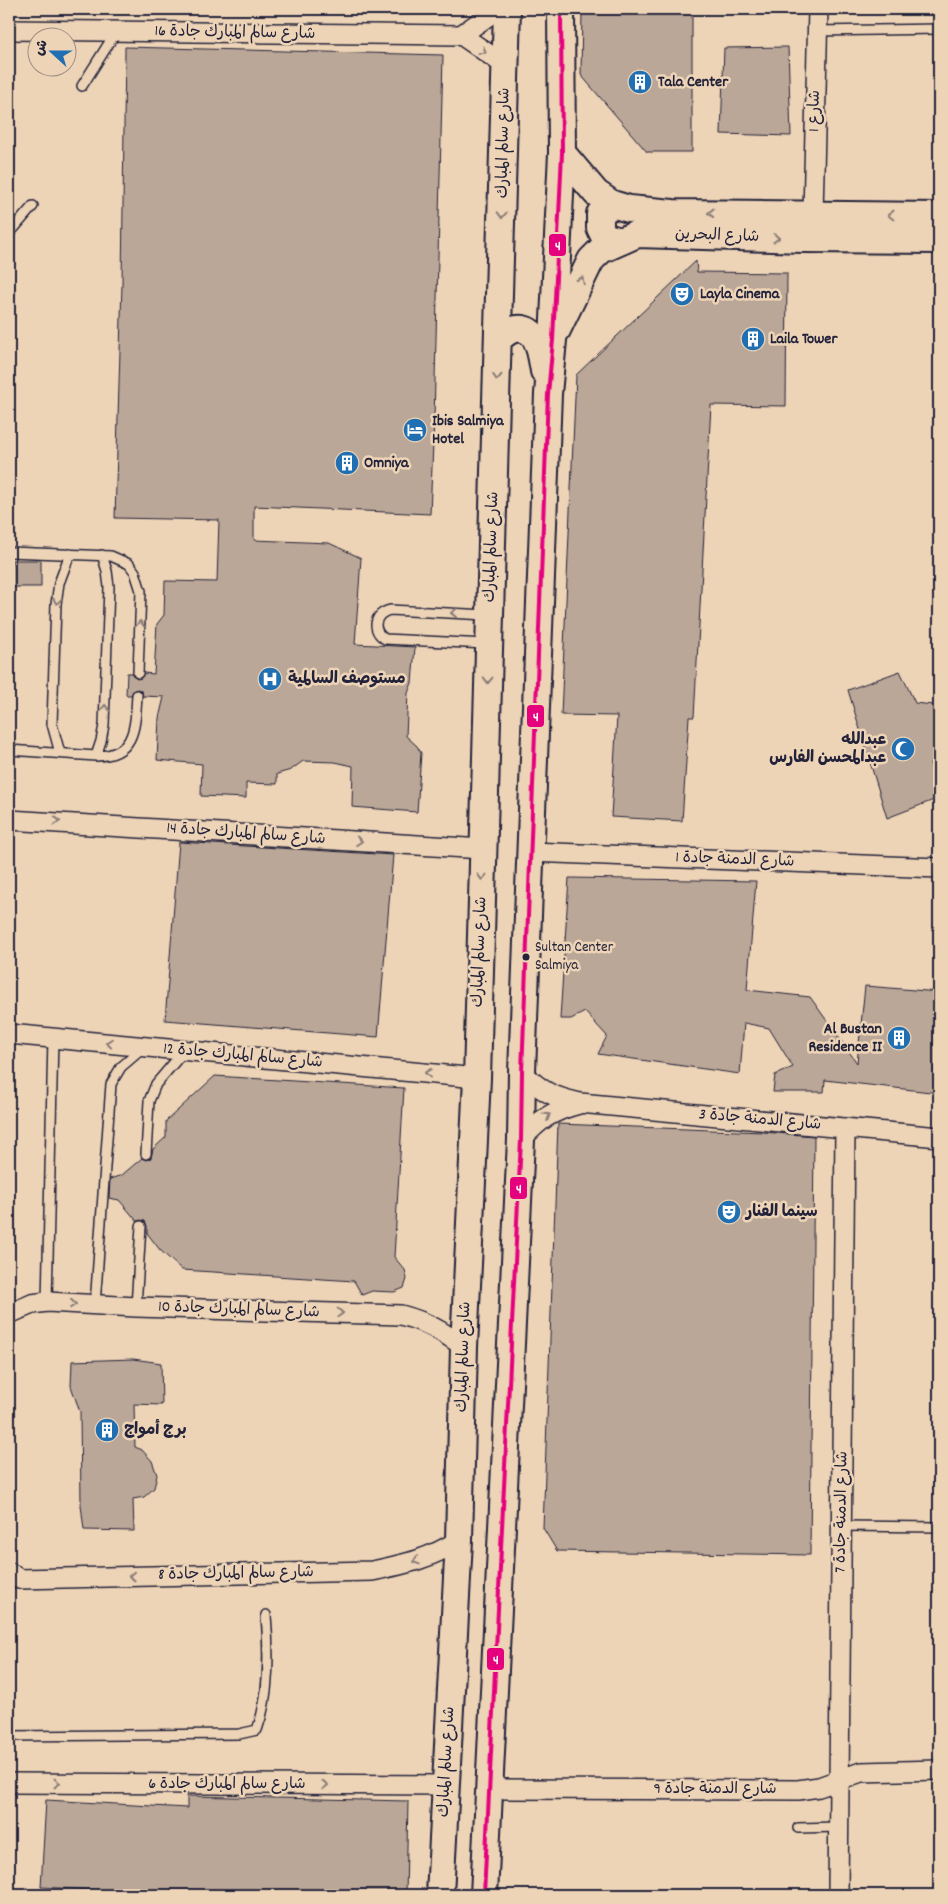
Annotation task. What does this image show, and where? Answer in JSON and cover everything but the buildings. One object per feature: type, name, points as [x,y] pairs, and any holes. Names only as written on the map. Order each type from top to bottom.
[{"type":"main road","name":"شارع سالم المبارك","points":[[440,1895],[460,1540],[464,1347],[476,1078],[499,339],[507,9]]},
{"type":"main road","points":[[484,1895],[521,1140],[548,394],[553,340],[562,152],[561,9]]},
{"type":"main road","name":"شارع البحرين","points":[[562,152],[596,193],[612,204],[629,209],[673,212],[939,216]]},
{"type":"main road","points":[[612,204],[600,214],[600,228],[604,236],[620,240]]},
{"type":"main road","name":"شارع البحرين","points":[[553,340],[591,260],[601,250],[637,234],[803,239],[939,240]]},
{"type":"main road","points":[[499,339],[509,331],[520,329],[526,330],[534,336],[540,348],[548,394]]},
{"type":"street","points":[[498,9],[461,35],[506,66]]},
{"type":"street","name":"شارع 1","points":[[813,213],[818,9]]},
{"type":"street","name":"شارع سالم المبارك جادة 16","points":[[9,30],[461,35]]},
{"type":"street","name":"شارع سالم المبارك جادة 14","points":[[9,820],[483,849]]},
{"type":"street","name":"شارع الدمنة جادة 1","points":[[530,852],[939,868]]},
{"type":"street","name":"شارع سالم المبارك جادة 12","points":[[9,1034],[476,1078]]},
{"type":"street","name":"شارع الدمنة جادة 3","points":[[522,1072],[538,1088],[558,1098],[580,1103],[939,1137]]},
{"type":"street","name":"شارع الدمنة جادة 3","points":[[521,1140],[537,1122],[557,1110],[580,1103]]},
{"type":"street","name":"شارع الدمنة جادة 7","points":[[838,1895],[845,1128]]},
{"type":"street","name":"شارع سالم المبارك جادة 10","points":[[9,1314],[32,1304],[47,1302],[136,1307],[401,1315],[421,1320],[440,1329],[464,1347]]},
{"type":"street","name":"شارع سالم المبارك جادة 8","points":[[9,1572],[19,1579],[372,1571],[412,1563],[443,1550],[460,1540]]},
{"type":"street","name":"شارع الدمنة جادة 9","points":[[489,1789],[798,1790],[819,1786],[850,1775],[873,1770],[939,1770]]},
{"type":"street","name":"شارع سالم المبارك جادة 6","points":[[9,1783],[446,1786]]},
{"type":"lane","points":[[817,31],[939,29]]},
{"type":"lane","points":[[82,86],[116,31]]},
{"type":"lane","points":[[9,234],[33,206]]},
{"type":"lane","points":[[9,552],[102,555],[111,556],[129,564],[136,572],[140,581],[141,591],[138,673]]},
{"type":"lane","points":[[60,753],[52,724],[56,604],[59,583],[70,554]]},
{"type":"lane","points":[[96,756],[104,726],[108,596],[107,570],[102,555]]},
{"type":"lane","points":[[489,644],[385,639],[377,631],[376,619],[380,614],[390,610],[490,615]]},
{"type":"lane","points":[[9,750],[96,756],[113,754],[126,745],[132,735],[135,725],[137,696]]},
{"type":"lane","points":[[47,1302],[53,1038]]},
{"type":"lane","points":[[95,1305],[110,1084],[121,1067],[145,1047]]},
{"type":"lane","points":[[146,1154],[150,1101],[156,1084],[184,1050]]},
{"type":"lane","points":[[136,1307],[141,1226]]},
{"type":"lane","points":[[841,1526],[939,1527]]},
{"type":"lane","points":[[9,1736],[239,1734],[257,1730],[264,1711],[267,1648],[266,1615]]},
{"type":"lane","points":[[798,1828],[838,1826]]},
{"type":"transit line","name":"4","points":[[484,1895],[521,1140],[548,394],[553,340],[562,153],[561,9]]},
{"type":"place","name":"Tala Center","points":[[640,82]]},
{"type":"place","name":"Layla Cinema","points":[[682,294]]},
{"type":"place","name":"Laila Tower","points":[[753,339]]},
{"type":"place","name":"Ibis Salmiya Hotel","points":[[415,430]]},
{"type":"place","name":"Omniya","points":[[347,463]]},
{"type":"place","name":"مستوصف السالمية","points":[[270,679]]},
{"type":"place","name":"عبدالله عبدالمحسن الفارس","points":[[903,749]]},
{"type":"place","name":"Sultan Center Salmiya","points":[[526,957]]},
{"type":"place","name":"Al Bustan Residence II","points":[[899,1038]]},
{"type":"place","name":"سينما الفنار","points":[[729,1212]]},
{"type":"place","name":"برج أمواج","points":[[107,1430]]}]
